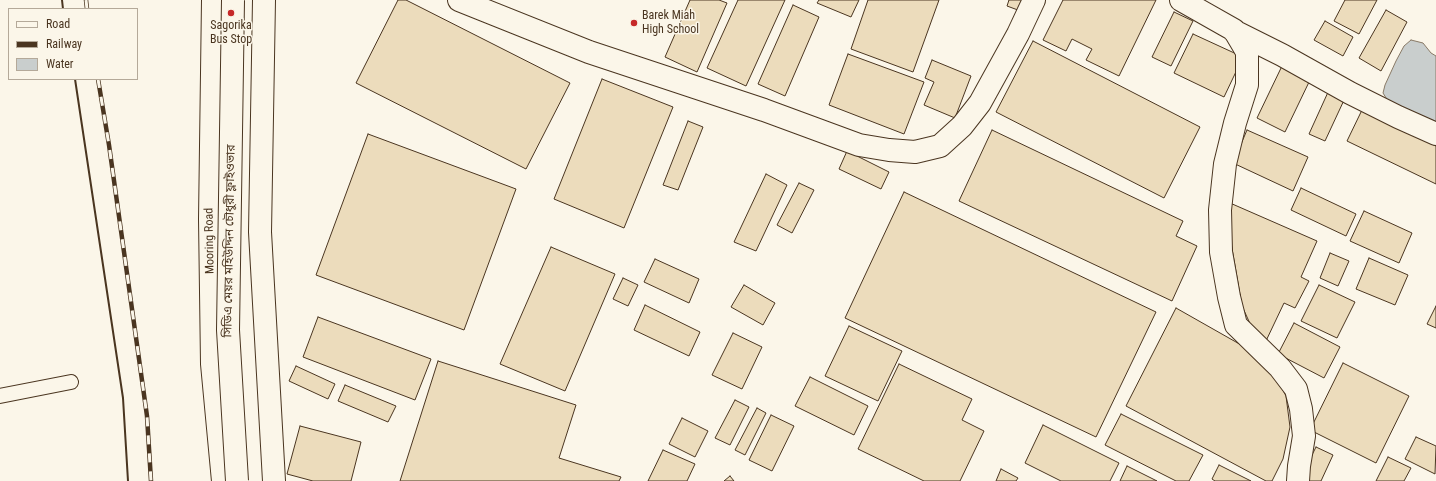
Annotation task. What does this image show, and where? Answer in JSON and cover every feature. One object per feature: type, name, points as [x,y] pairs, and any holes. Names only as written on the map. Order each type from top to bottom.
[{"type":"main road","name":"Mooring Road","points":[[213,0],[210,212],[212,364],[231,480]]},
{"type":"main road","name":"সিডিএ মেয়র মহিউদ্দিন চৌধুরী ফ্লাইওভার","points":[[231,480],[228,330],[233,0]]},
{"type":"main road","points":[[264,0],[260,232],[274,481]]},
{"type":"main road","points":[[459,0],[589,52],[764,110],[858,145],[915,152],[940,146],[962,126],[980,103],[1018,34],[1034,0]]},
{"type":"main road","points":[[1181,0],[1364,100],[1436,134]]},
{"type":"main road","points":[[1234,30],[1247,52],[1247,85],[1235,123],[1225,164],[1220,210],[1221,252],[1236,326],[1280,368],[1296,389],[1301,409],[1304,436],[1298,481]]},
{"type":"lane","points":[[0,396],[71,382]]},
{"type":"water","points":[[1411,40],[1423,43],[1431,53],[1436,56],[1436,125],[1388,101],[1383,93],[1396,61],[1404,46]]},
{"type":"building","points":[[398,0],[406,0],[570,83],[526,169],[356,83]]},
{"type":"building","name":"Barek Miah High School","points":[[690,0],[719,0],[727,3],[697,72],[665,57]]},
{"type":"building","points":[[738,0],[785,0],[746,86],[707,68]]},
{"type":"building","points":[[819,0],[859,0],[851,17],[817,3]]},
{"type":"building","points":[[868,0],[939,0],[913,72],[851,49]]},
{"type":"building","points":[[1009,0],[1031,0],[1026,13],[1007,6]]},
{"type":"building","points":[[1063,0],[1156,0],[1119,76],[1086,60],[1092,49],[1072,39],[1066,51],[1043,40]]},
{"type":"building","points":[[1345,0],[1377,0],[1359,34],[1334,21]]},
{"type":"building","points":[[793,5],[819,17],[785,96],[758,84]]},
{"type":"building","points":[[1386,10],[1407,22],[1381,71],[1359,58]]},
{"type":"building","points":[[1174,12],[1193,21],[1171,66],[1152,57]]},
{"type":"building","points":[[1325,21],[1353,37],[1343,56],[1314,40]]},
{"type":"building","points":[[1193,34],[1243,57],[1224,97],[1174,73]]},
{"type":"building","points":[[1033,41],[1200,127],[1164,198],[996,112]]},
{"type":"building","points":[[848,54],[924,82],[904,134],[829,105]]},
{"type":"building","points":[[932,60],[971,76],[955,118],[924,105],[934,82],[925,78]]},
{"type":"building","points":[[1282,66],[1310,80],[1285,132],[1257,118]]},
{"type":"building","points":[[602,79],[673,107],[624,228],[554,199]]},
{"type":"building","points":[[1329,90],[1345,98],[1325,141],[1309,134]]},
{"type":"building","points":[[1362,110],[1436,146],[1436,184],[1347,141]]},
{"type":"building","points":[[688,121],[703,127],[678,190],[663,185]]},
{"type":"building","points":[[992,130],[1183,221],[1176,236],[1197,246],[1172,301],[959,201]]},
{"type":"building","points":[[1247,130],[1308,157],[1293,191],[1233,163]]},
{"type":"building","points":[[368,134],[516,189],[464,330],[316,275]]},
{"type":"building","points":[[847,151],[889,172],[881,189],[839,169]]},
{"type":"building","points":[[766,174],[787,185],[756,251],[734,242]]},
{"type":"building","points":[[799,183],[814,190],[792,233],[777,225]]},
{"type":"building","points":[[1301,188],[1356,214],[1346,236],[1291,210]]},
{"type":"building","points":[[904,192],[1156,312],[1096,437],[845,318]]},
{"type":"building","points":[[1230,203],[1317,241],[1301,277],[1309,281],[1295,308],[1284,303],[1265,343],[1252,328],[1242,306],[1230,237]]},
{"type":"building","points":[[1364,211],[1412,233],[1399,263],[1350,241]]},
{"type":"building","points":[[551,247],[615,274],[565,391],[500,364]]},
{"type":"building","points":[[1330,253],[1349,261],[1338,286],[1320,278]]},
{"type":"building","points":[[1369,258],[1408,275],[1395,305],[1356,289]]},
{"type":"building","points":[[655,259],[699,279],[689,303],[644,282]]},
{"type":"building","points":[[623,278],[638,285],[628,306],[613,299]]},
{"type":"building","points":[[744,285],[775,303],[763,325],[731,307]]},
{"type":"building","points":[[1319,285],[1355,302],[1337,338],[1301,321]]},
{"type":"building","points":[[645,305],[700,332],[689,356],[634,330]]},
{"type":"building","points":[[1436,306],[1436,328],[1427,324]]},
{"type":"building","points":[[1176,308],[1243,346],[1274,373],[1286,396],[1290,427],[1283,459],[1272,481],[1266,481],[1126,406]]},
{"type":"building","points":[[318,317],[431,359],[415,400],[303,357]]},
{"type":"building","points":[[1294,323],[1340,347],[1324,378],[1278,354]]},
{"type":"building","points":[[849,326],[902,351],[878,401],[825,376]]},
{"type":"building","points":[[733,333],[762,347],[742,389],[712,375]]},
{"type":"building","points":[[438,361],[576,405],[559,458],[621,477],[619,481],[400,481]]},
{"type":"building","points":[[1343,363],[1409,396],[1376,463],[1310,430]]},
{"type":"building","points":[[899,364],[972,399],[962,420],[984,431],[960,481],[924,481],[858,449]]},
{"type":"building","points":[[296,366],[335,384],[328,399],[289,381]]},
{"type":"building","points":[[810,377],[868,406],[854,435],[795,406]]},
{"type":"building","points":[[345,385],[396,406],[388,422],[338,401]]},
{"type":"building","points":[[735,400],[749,407],[730,445],[715,438]]},
{"type":"building","points":[[757,408],[766,413],[745,455],[735,450]]},
{"type":"building","points":[[1121,414],[1203,455],[1189,481],[1176,481],[1105,445]]},
{"type":"building","points":[[771,415],[794,426],[772,471],[749,460]]},
{"type":"building","points":[[682,418],[708,431],[695,457],[669,444]]},
{"type":"building","points":[[1043,425],[1119,463],[1110,481],[1061,481],[1025,463]]},
{"type":"building","points":[[300,426],[361,442],[351,481],[313,481],[287,474]]},
{"type":"building","points":[[1416,437],[1436,446],[1435,474],[1405,459]]},
{"type":"building","points":[[1316,447],[1333,455],[1321,481],[1303,481],[1300,479]]},
{"type":"building","points":[[663,450],[695,464],[687,481],[648,481]]},
{"type":"building","points":[[1388,457],[1411,468],[1404,481],[1376,481]]},
{"type":"building","points":[[1219,465],[1251,481],[1215,481],[1212,479]]},
{"type":"building","points":[[1127,466],[1157,481],[1120,481]]},
{"type":"building","points":[[1001,469],[1018,478],[1016,481],[996,481]]},
{"type":"building","points":[[730,476],[734,481],[724,481]]},
{"type":"railway","points":[[86,0],[87,8]]},
{"type":"railway","points":[[98,80],[109,145],[147,416],[151,481]]},
{"type":"wall","points":[[62,0],[63,8]]},
{"type":"wall","points":[[75,80],[123,398],[128,481]]},
{"type":"place","name":"Sagorika Bus Stop","points":[[231,13]]},
{"type":"place","name":"Barek Miah High School","points":[[634,23]]}]
